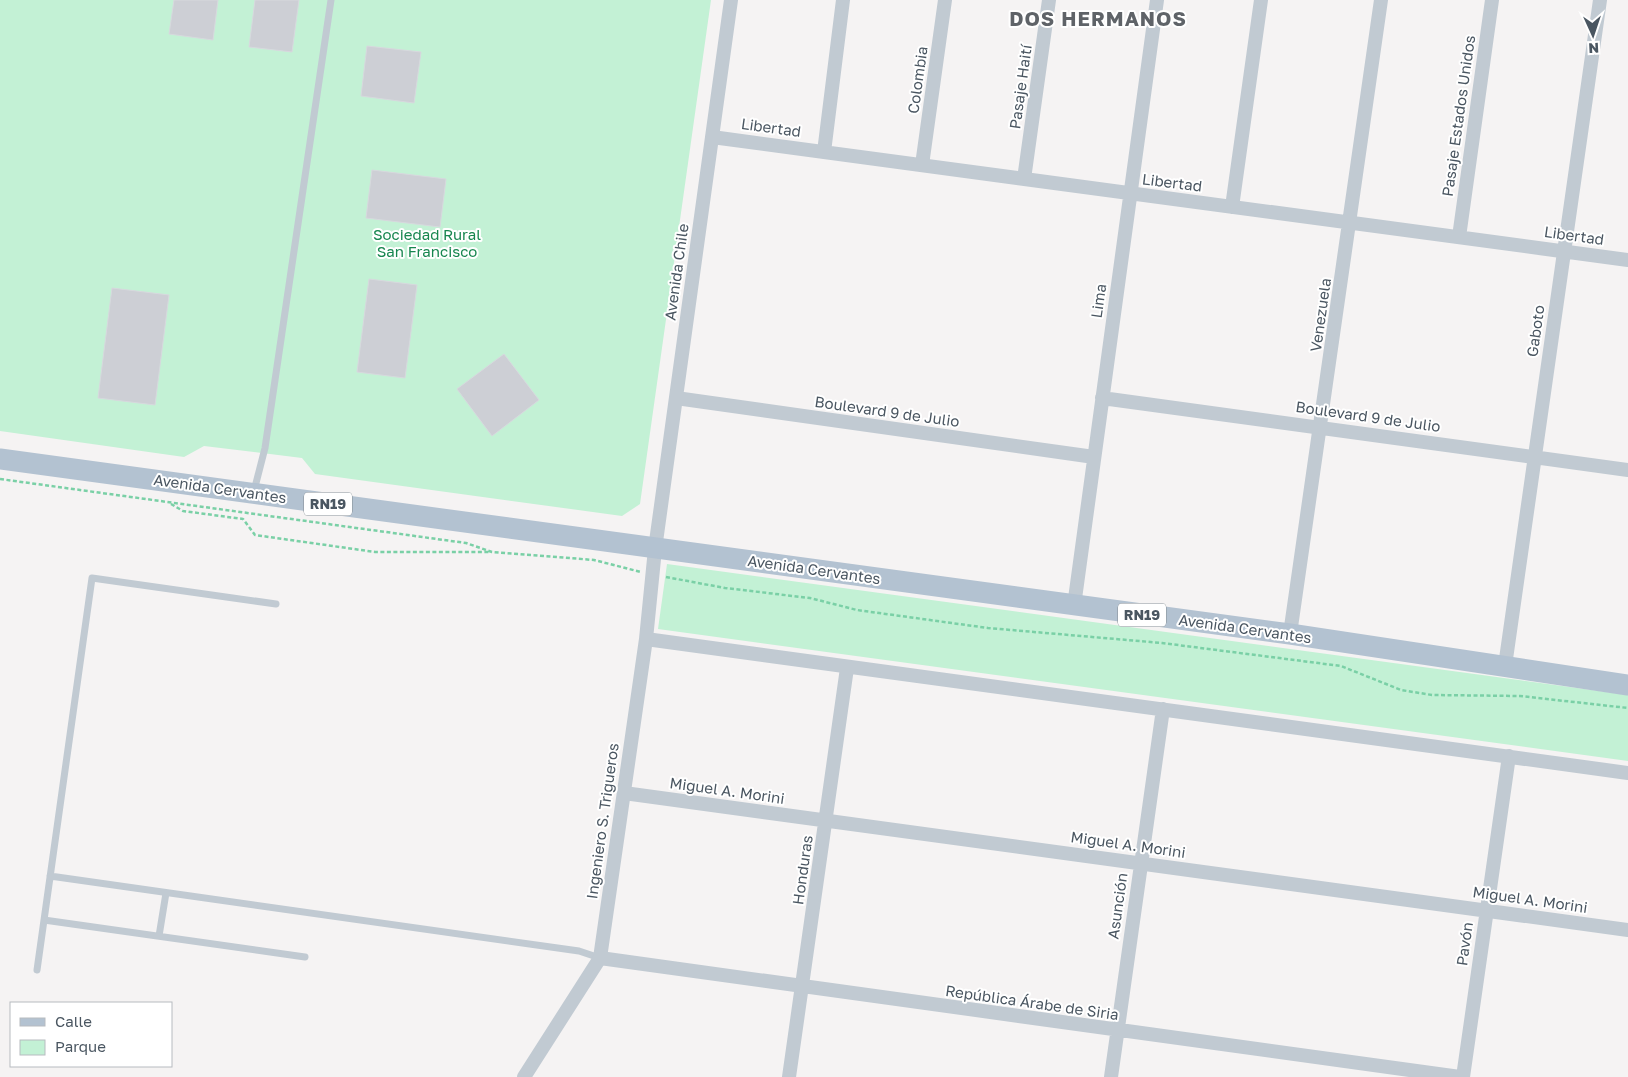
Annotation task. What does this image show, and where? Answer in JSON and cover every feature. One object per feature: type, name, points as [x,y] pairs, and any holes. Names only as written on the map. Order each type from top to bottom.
[{"type":"main road","name":"Avenida Cervantes","points":[[0,459],[1290,634],[1628,685]]},
{"type":"street","name":"Avenida Chile","points":[[655,549],[731,0]]},
{"type":"street","points":[[824,152],[843,0]]},
{"type":"street","name":"Colombia","points":[[922,165],[945,0]]},
{"type":"street","name":"Pasaje Haití","points":[[1024,179],[1049,0]]},
{"type":"street","name":"Lima","points":[[1074,606],[1157,0]]},
{"type":"street","points":[[1232,207],[1261,0]]},
{"type":"street","name":"Venezuela","points":[[1290,634],[1381,0]]},
{"type":"street","name":"Pasaje Estados Unidos","points":[[1459,237],[1492,0]]},
{"type":"street","name":"Gaboto","points":[[1505,666],[1600,0]]},
{"type":"street","name":"Libertad","points":[[712,136],[1628,260]]},
{"type":"street","name":"Boulevard 9 de Julio","points":[[676,398],[1094,457]]},
{"type":"street","name":"Boulevard 9 de Julio","points":[[1102,398],[1628,470]]},
{"type":"street","name":"Ingeniero S. Trigueros","points":[[524,1077],[600,958],[646,639],[655,549]]},
{"type":"street","points":[[646,639],[847,668],[1628,773]]},
{"type":"street","name":"Honduras","points":[[789,1077],[847,668]]},
{"type":"street","name":"Asunción","points":[[1111,1077],[1163,709]]},
{"type":"street","name":"Pavón","points":[[1461,1077],[1509,756]]},
{"type":"street","name":"Miguel A. Morini","points":[[624,793],[1628,930]]},
{"type":"street","name":"República Árabe de Siria","points":[[600,958],[802,988],[1461,1077]]},
{"type":"lane","points":[[254,494],[265,448],[331,0]]},
{"type":"lane","points":[[37,970],[92,578],[276,604]]},
{"type":"lane","points":[[50,876],[579,951],[600,958]]},
{"type":"lane","points":[[159,936],[166,893]]},
{"type":"lane","points":[[44,920],[305,957]]},
{"type":"path","points":[[0,479],[170,504],[466,543],[492,552]]},
{"type":"path","points":[[170,504],[183,511],[243,520],[255,535],[376,552],[492,552],[594,560],[652,574],[725,588],[810,598],[857,610],[969,626],[1162,643],[1341,666],[1401,690],[1432,695],[1520,696],[1590,702],[1628,708]]},
{"type":"green space","name":"Sociedad Rural San Francisco","points":[[0,0],[711,0],[640,504],[622,516],[315,474],[302,458],[204,446],[184,457],[0,431]]},
{"type":"green space","points":[[667,564],[1628,695],[1628,761],[658,629]]},
{"type":"building","points":[[174,0],[218,0],[213,40],[169,34]]},
{"type":"building","points":[[255,0],[299,0],[292,52],[249,47]]},
{"type":"building","points":[[367,46],[421,52],[414,103],[361,96]]},
{"type":"building","points":[[372,170],[446,179],[440,227],[366,218]]},
{"type":"building","points":[[369,279],[417,285],[405,378],[357,372]]},
{"type":"building","points":[[112,288],[169,295],[155,405],[98,398]]},
{"type":"building","points":[[504,354],[539,400],[492,436],[457,389]]},
{"type":"district","name":"DOS HERMANOS","points":[[1098,19]]}]
